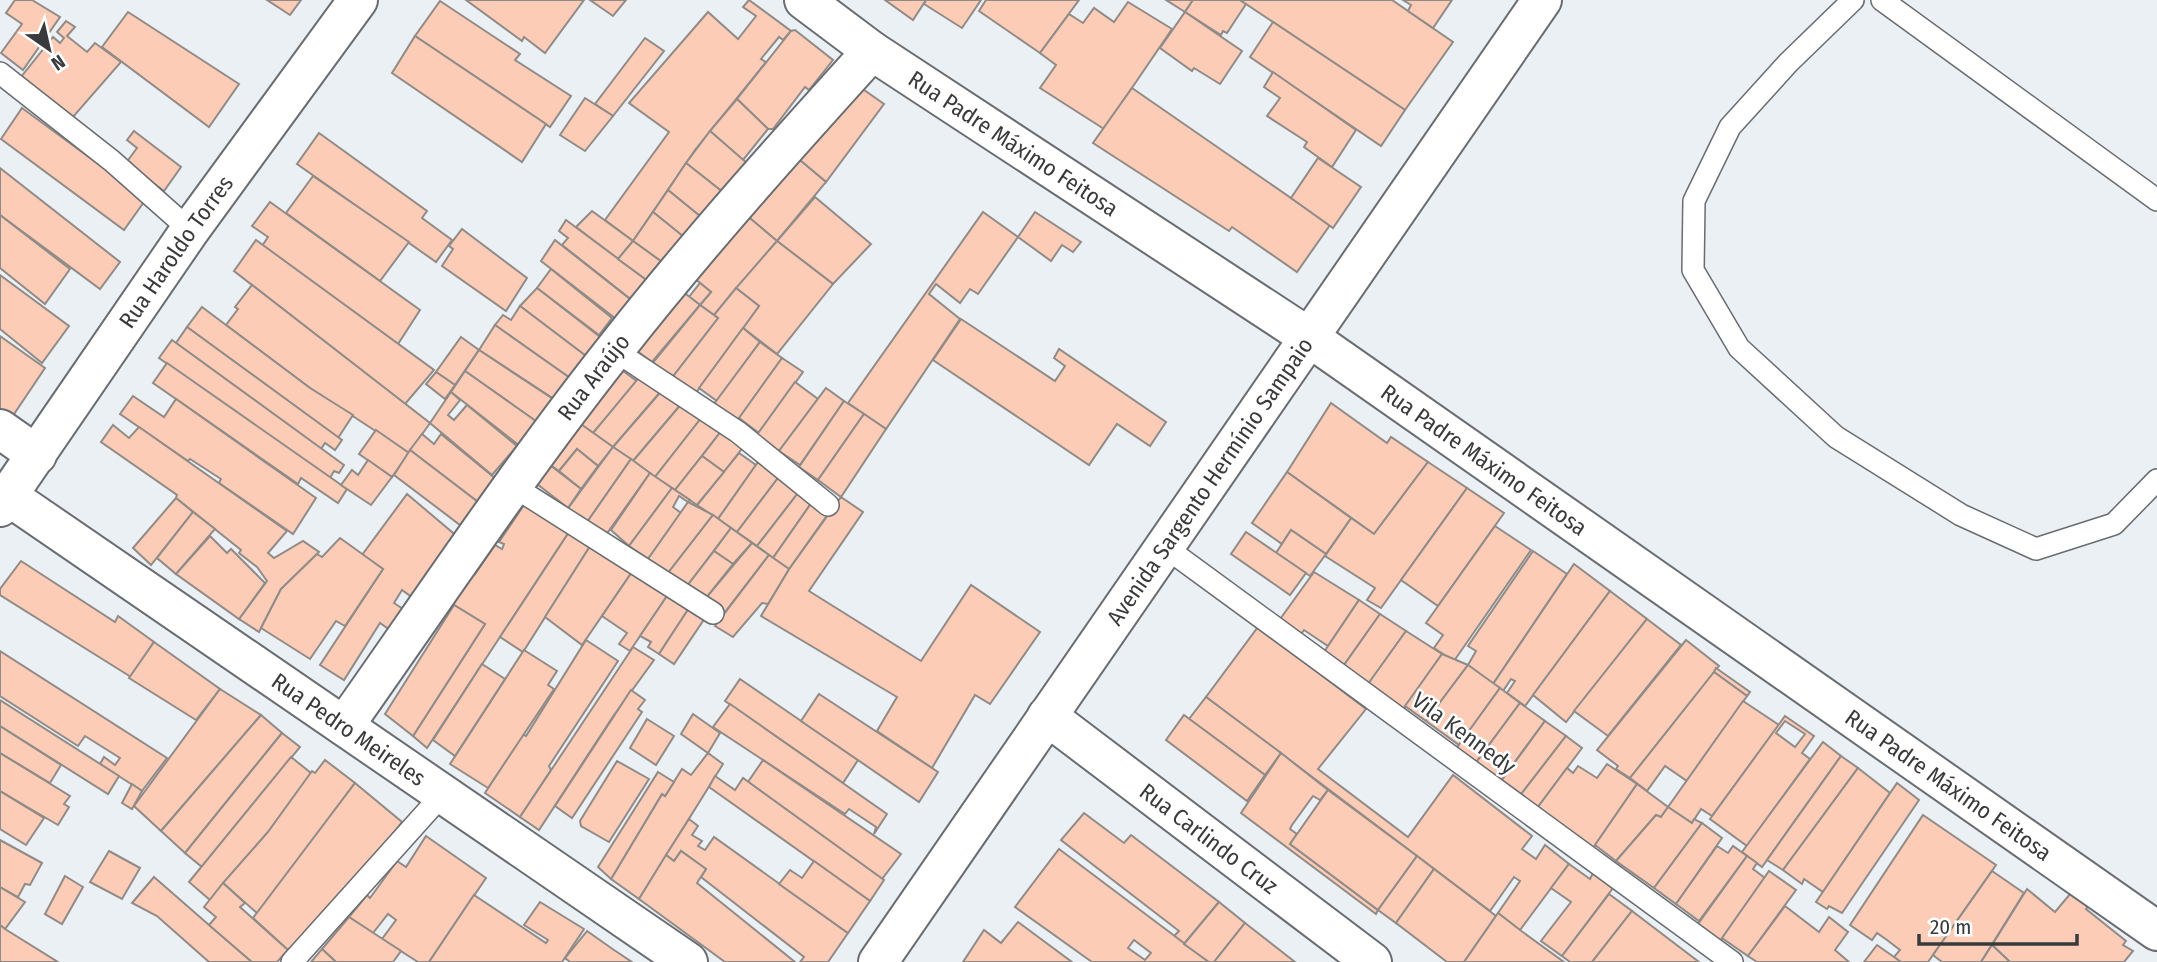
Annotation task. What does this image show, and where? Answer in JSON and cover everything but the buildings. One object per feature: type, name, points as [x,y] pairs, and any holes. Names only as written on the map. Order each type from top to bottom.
[{"type":"street","name":"Rua Haroldo Torres","points":[[4,501],[190,230],[359,0]]},
{"type":"street","name":"Rua Padre Máximo Feitosa","points":[[804,0],[872,51],[1310,338],[2157,931]]},
{"type":"street","name":"Avenida Sargento Hermínio Sampaio","points":[[878,962],[1542,0]]},
{"type":"street","name":"Rua Araújo","points":[[344,726],[513,486],[614,350],[716,223],[872,51]]},
{"type":"street","points":[[0,429],[37,455]]},
{"type":"street","name":"Rua Pedro Meireles","points":[[4,501],[344,726],[688,962]]},
{"type":"street","name":"Rua Carlindo Cruz","points":[[1047,716],[1372,962]]},
{"type":"lane","points":[[1853,0],[1788,63],[1730,127],[1694,201],[1693,270],[1739,348],[1836,437],[1961,515],[2036,549],[2114,524],[2157,480]]},
{"type":"lane","points":[[1882,0],[2157,200]]},
{"type":"lane","points":[[0,73],[112,161],[190,230]]},
{"type":"lane","points":[[614,350],[738,432],[828,505]]},
{"type":"lane","points":[[513,486],[713,613]]},
{"type":"lane","name":"Vila Kennedy","points":[[1165,547],[1732,962]]},
{"type":"lane","points":[[292,962],[442,795]]}]
